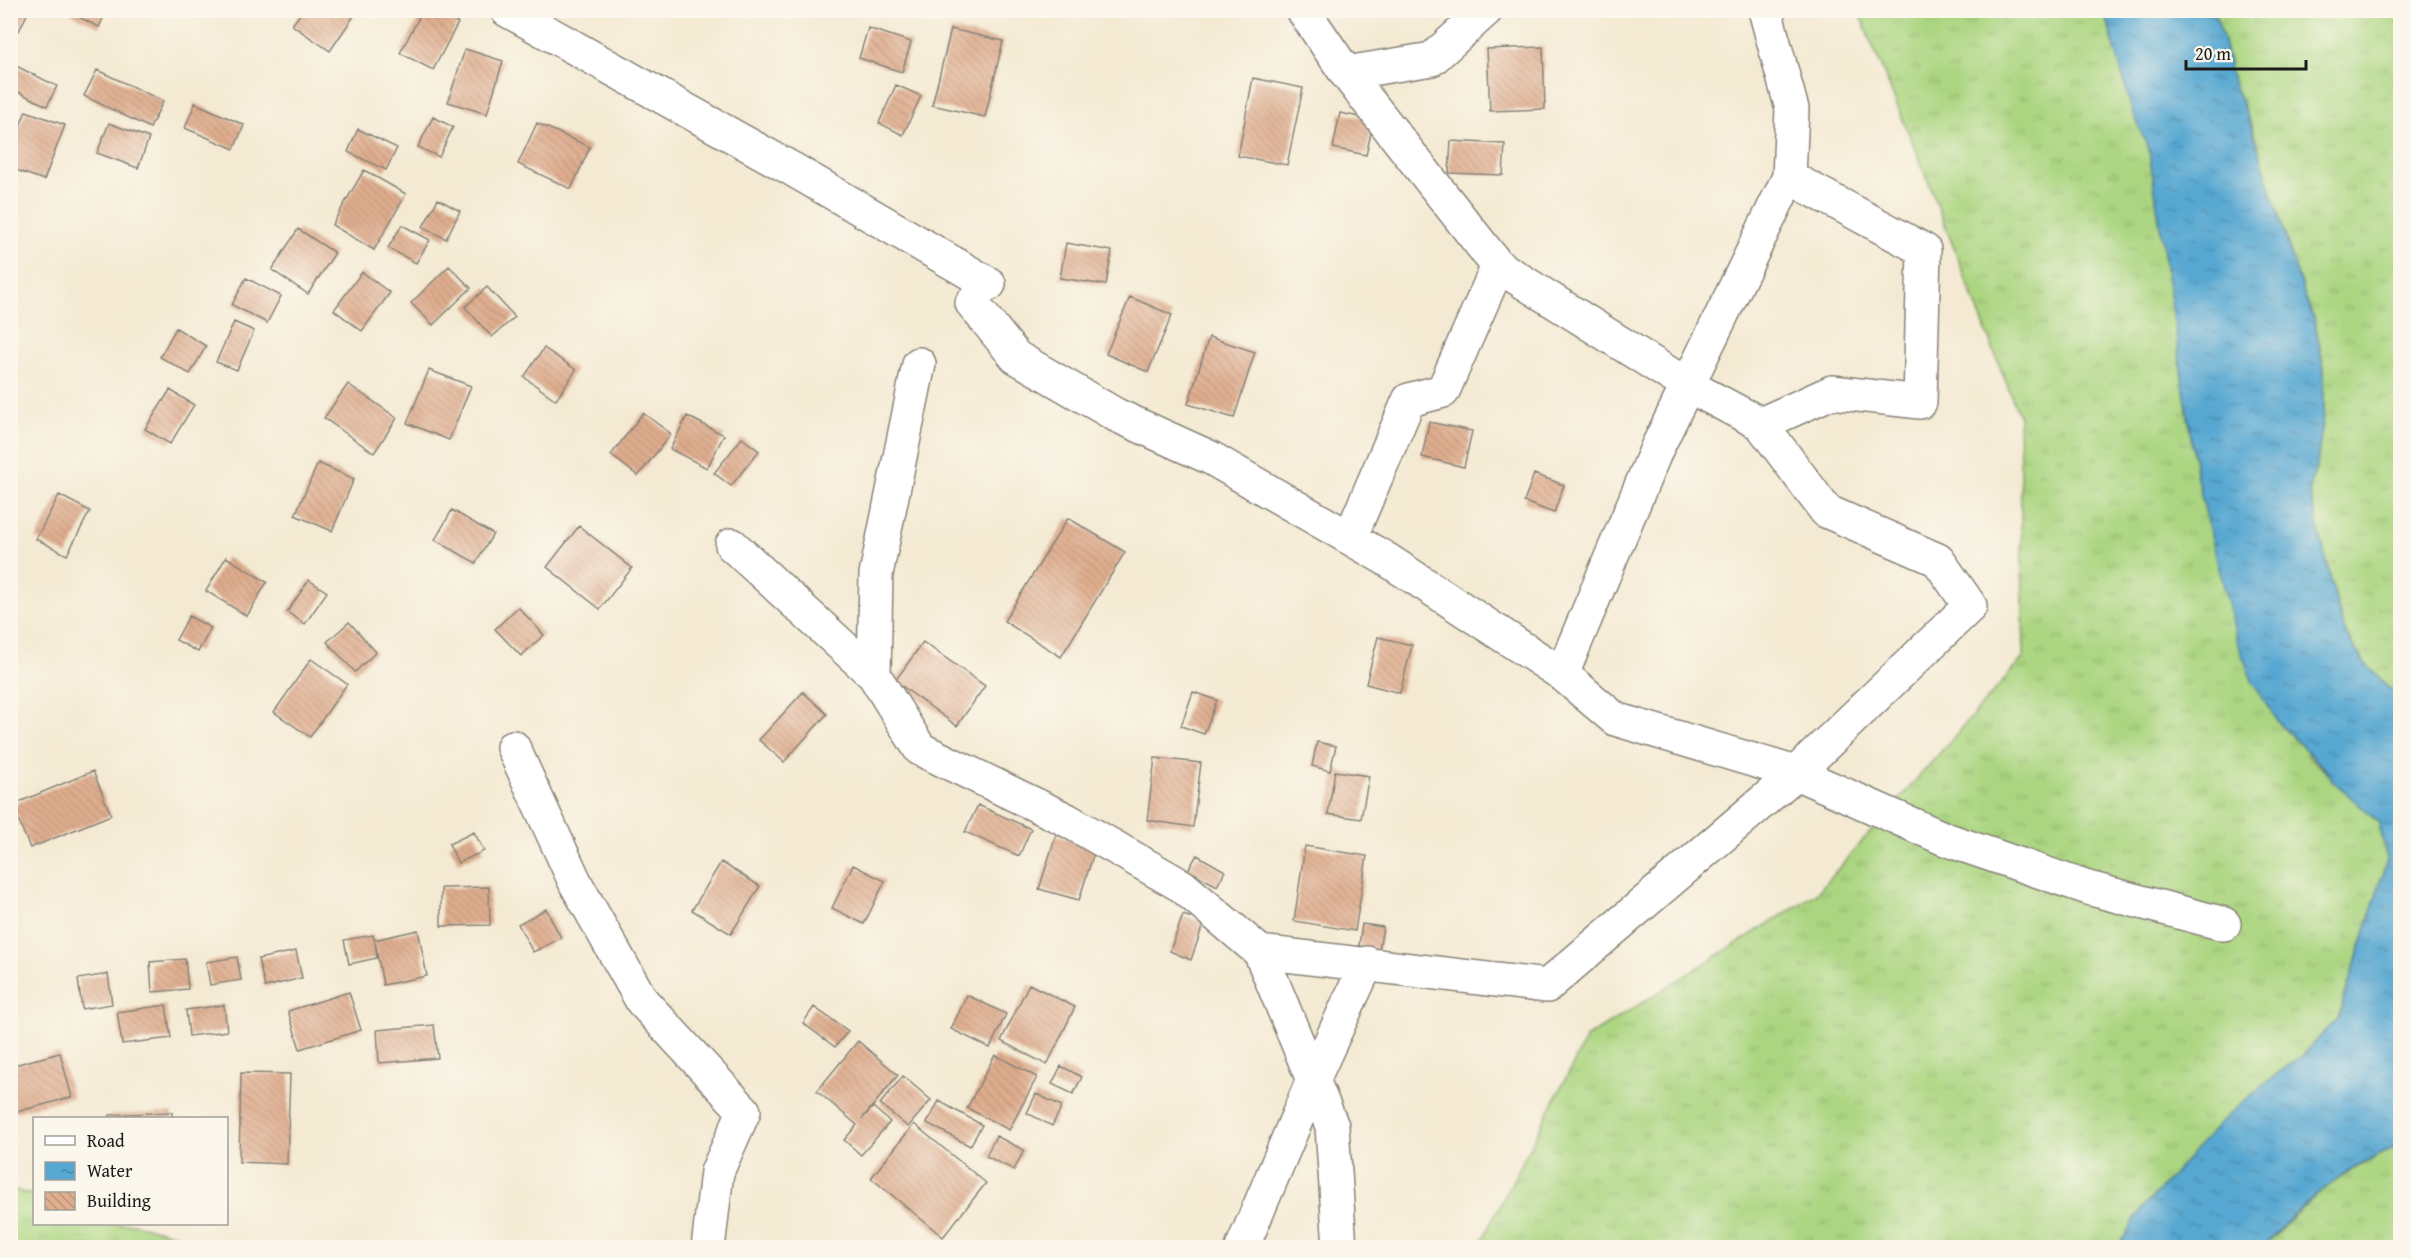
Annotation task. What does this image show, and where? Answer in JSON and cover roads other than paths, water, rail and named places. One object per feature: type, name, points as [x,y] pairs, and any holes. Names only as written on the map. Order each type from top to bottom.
[{"type":"street","points":[[507,10],[792,168],[981,293],[1016,357],[1116,415],[1211,458],[1386,559],[1562,674],[1615,719],[1796,773],[1945,839],[2088,888],[2224,924]]},
{"type":"street","points":[[1260,952],[1547,986],[1796,773],[1970,606],[1938,560],[1826,511],[1761,424],[1687,385],[1498,266],[1346,73],[1303,10]]},
{"type":"street","points":[[1346,73],[1432,59],[1486,10]]},
{"type":"street","points":[[1562,674],[1657,448],[1789,177],[1792,109],[1765,10]]},
{"type":"street","points":[[1761,424],[1832,392],[1920,402],[1924,250],[1789,177]]},
{"type":"street","points":[[1350,538],[1409,400],[1443,390],[1498,266]]},
{"type":"street","points":[[874,675],[876,574],[919,364]]},
{"type":"street","points":[[732,545],[874,675],[920,749],[1067,820],[1182,886],[1260,952],[1332,1126],[1340,1248]]},
{"type":"street","points":[[513,747],[576,884],[642,1001],[744,1112],[717,1172],[708,1248]]},
{"type":"street","points":[[1242,1248],[1313,1080],[1367,963]]},
{"type":"water","points":[[2105,11],[2214,11],[2223,37],[2233,82],[2250,122],[2298,277],[2315,323],[2324,368],[2324,415],[2317,464],[2309,491],[2341,620],[2349,640],[2362,660],[2400,699],[2400,1146],[2342,1176],[2295,1214],[2263,1247],[2118,1247],[2142,1209],[2227,1116],[2270,1079],[2302,1056],[2338,1018],[2387,860],[2379,823],[2333,781],[2321,765],[2278,722],[2253,683],[2238,644],[2197,478],[2149,150],[2132,111]]}]
